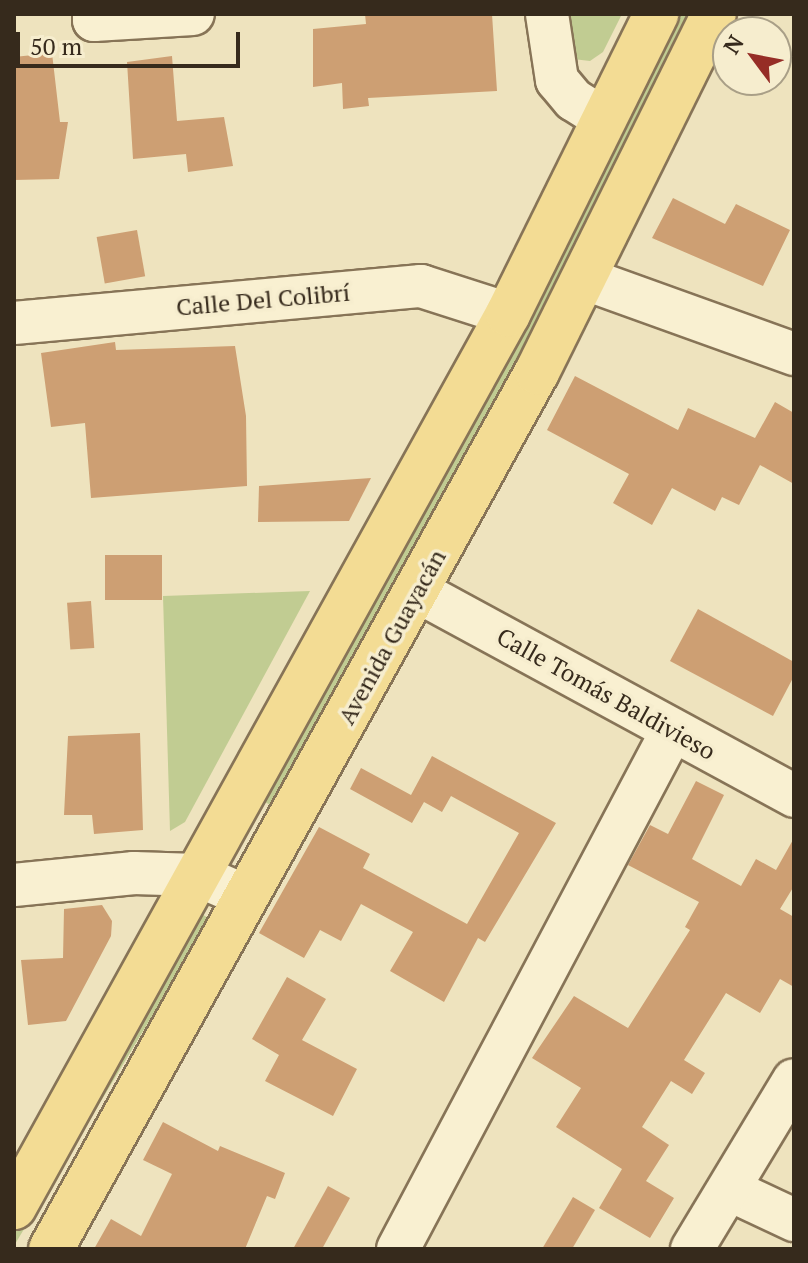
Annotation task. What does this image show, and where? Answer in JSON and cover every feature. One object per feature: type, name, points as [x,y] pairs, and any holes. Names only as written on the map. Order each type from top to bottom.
[{"type":"main road","points":[[14,1207],[508,314],[656,14]]},
{"type":"main road","name":"Avenida Guayacán","points":[[51,1249],[245,896],[419,592],[586,279],[714,14]]},
{"type":"street","points":[[94,14],[94,20],[193,14]]},
{"type":"street","points":[[547,14],[557,80],[574,100],[604,119]]},
{"type":"street","points":[[586,279],[794,354]]},
{"type":"street","name":"Calle Del Colibrí","points":[[14,323],[421,286],[508,314]]},
{"type":"street","name":"Calle Tomás Baldivieso","points":[[419,592],[794,796]]},
{"type":"street","points":[[398,1249],[672,731]]},
{"type":"street","points":[[14,885],[134,873],[197,875],[245,896]]},
{"type":"street","points":[[692,1249],[794,1080]]},
{"type":"street","points":[[730,1190],[794,1220]]},
{"type":"green space","points":[[561,14],[622,14],[603,52],[590,61],[573,59]]},
{"type":"green space","points":[[677,14],[689,14],[518,356],[274,807],[263,801]]},
{"type":"green space","points":[[310,591],[185,822],[170,831],[163,596]]},
{"type":"green space","points":[[200,913],[210,919],[14,1246],[14,1223]]},
{"type":"building","points":[[365,14],[492,14],[497,91],[368,98],[369,106],[343,109],[342,83],[313,87],[313,29],[366,24]]},
{"type":"building","points":[[52,53],[60,122],[68,122],[59,179],[14,180],[14,57]]},
{"type":"building","points":[[172,56],[177,121],[224,117],[233,166],[188,172],[186,154],[133,159],[127,62]]},
{"type":"building","points":[[673,198],[725,224],[736,204],[790,230],[763,286],[652,238]]},
{"type":"building","points":[[137,230],[145,276],[105,283],[97,237]]},
{"type":"building","points":[[115,342],[116,350],[235,346],[246,416],[247,486],[91,498],[85,423],[51,427],[41,353]]},
{"type":"building","points":[[575,376],[678,430],[688,408],[755,438],[775,402],[794,413],[794,484],[760,465],[739,505],[722,497],[715,511],[672,488],[652,525],[613,503],[629,474],[547,430]]},
{"type":"building","points":[[371,478],[349,521],[258,522],[259,486]]},
{"type":"building","points":[[105,555],[162,555],[162,600],[105,600]]},
{"type":"building","points":[[91,601],[94,648],[70,650],[67,603]]},
{"type":"building","points":[[698,609],[794,662],[794,676],[773,716],[670,661]]},
{"type":"building","points":[[140,733],[143,830],[94,834],[92,815],[64,815],[68,736]]},
{"type":"building","points":[[432,756],[556,823],[485,942],[478,938],[444,1002],[390,971],[413,932],[361,904],[341,941],[320,930],[304,958],[259,933],[319,827],[370,854],[363,868],[467,924],[519,833],[451,796],[442,812],[424,802],[412,823],[350,789],[361,768],[411,795]]},
{"type":"building","points":[[696,781],[724,795],[692,859],[741,886],[756,859],[776,870],[794,838],[794,886],[780,909],[794,917],[794,987],[780,979],[760,1013],[726,993],[684,1060],[705,1073],[692,1094],[671,1081],[642,1127],[669,1145],[646,1181],[674,1198],[650,1238],[599,1208],[622,1169],[556,1127],[581,1088],[532,1058],[574,996],[628,1028],[690,930],[685,927],[699,902],[628,865],[650,825],[668,834]]},
{"type":"building","points":[[102,905],[112,921],[111,936],[66,1021],[28,1025],[21,960],[63,958],[64,909]]},
{"type":"building","points":[[287,977],[326,999],[302,1040],[357,1069],[333,1116],[265,1081],[279,1055],[252,1039]]},
{"type":"building","points":[[163,1122],[218,1151],[220,1146],[285,1173],[275,1199],[267,1196],[245,1249],[94,1249],[111,1219],[141,1236],[172,1174],[143,1160]]},
{"type":"building","points":[[328,1186],[350,1198],[322,1249],[293,1249]]},
{"type":"building","points":[[573,1197],[595,1210],[572,1249],[542,1249]]}]
